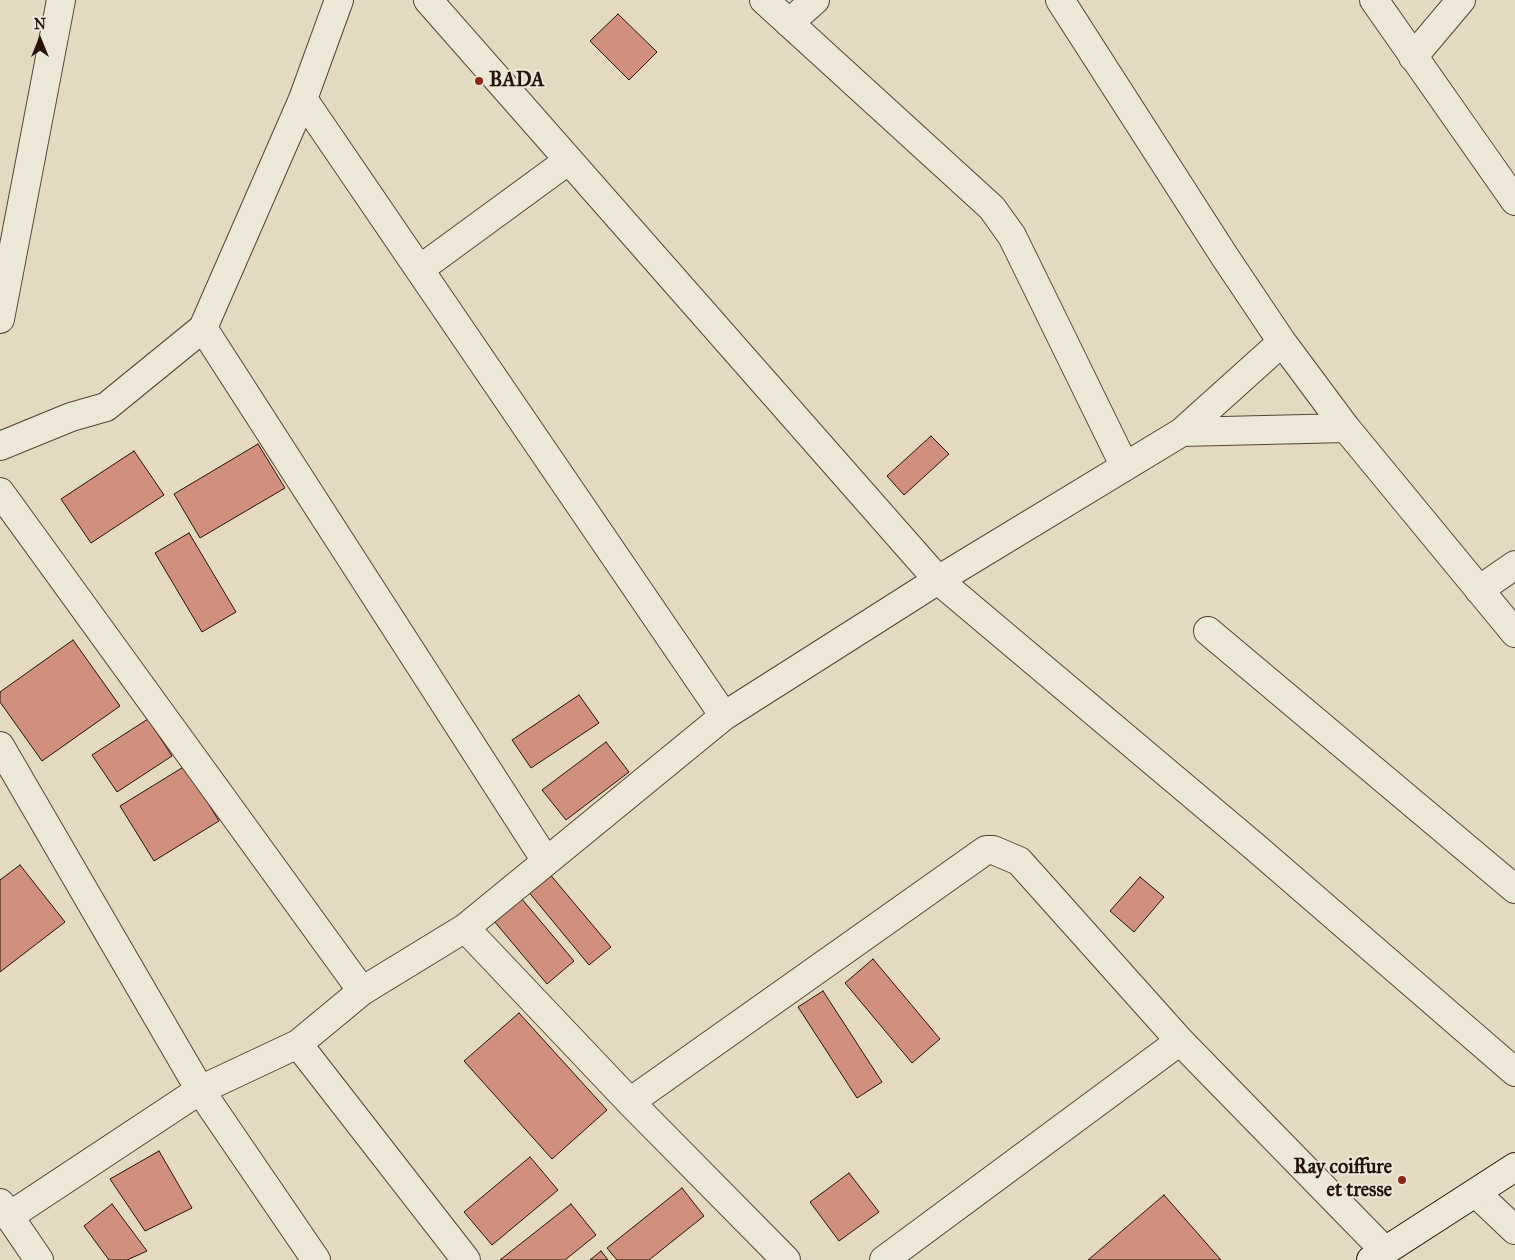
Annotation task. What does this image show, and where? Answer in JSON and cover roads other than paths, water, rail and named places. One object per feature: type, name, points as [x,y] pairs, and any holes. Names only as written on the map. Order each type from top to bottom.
[{"type":"street","points":[[0,319],[61,0]]},
{"type":"street","points":[[0,446],[72,417],[106,407],[203,328],[303,99],[339,0]]},
{"type":"street","points":[[428,0],[938,580],[1255,847],[1515,1072]]},
{"type":"street","points":[[764,0],[992,208],[1012,236],[1124,465]]},
{"type":"street","points":[[788,23],[815,0]]},
{"type":"street","points":[[1060,0],[1225,258],[1282,342],[1346,428],[1515,633]]},
{"type":"street","points":[[1374,0],[1515,201]]},
{"type":"street","points":[[1413,57],[1461,0]]},
{"type":"street","points":[[303,99],[724,716]]},
{"type":"street","points":[[420,269],[569,160]]},
{"type":"street","points":[[203,328],[546,861]]},
{"type":"street","points":[[38,1260],[4,1210],[200,1090],[298,1044],[362,991],[465,928],[724,716],[938,580],[1124,465],[1182,432],[1282,342]]},
{"type":"street","points":[[1182,432],[1346,428]]},
{"type":"street","points":[[0,492],[362,991]]},
{"type":"street","points":[[1479,590],[1515,565]]},
{"type":"street","points":[[1208,632],[1515,889]]},
{"type":"street","points":[[0,746],[200,1090],[316,1260]]},
{"type":"street","points":[[630,1102],[986,850],[1002,852],[1019,860],[1180,1041],[1378,1255],[1515,1167]]},
{"type":"street","points":[[465,928],[630,1102],[786,1260]]},
{"type":"street","points":[[884,1260],[1180,1041]]},
{"type":"street","points":[[298,1044],[466,1260]]},
{"type":"street","points":[[1476,1193],[1515,1230]]},
{"type":"place","name":"BADA","points":[[479,81]]},
{"type":"place","name":"Ray coiffure et tresse","points":[[1402,1180]]}]
